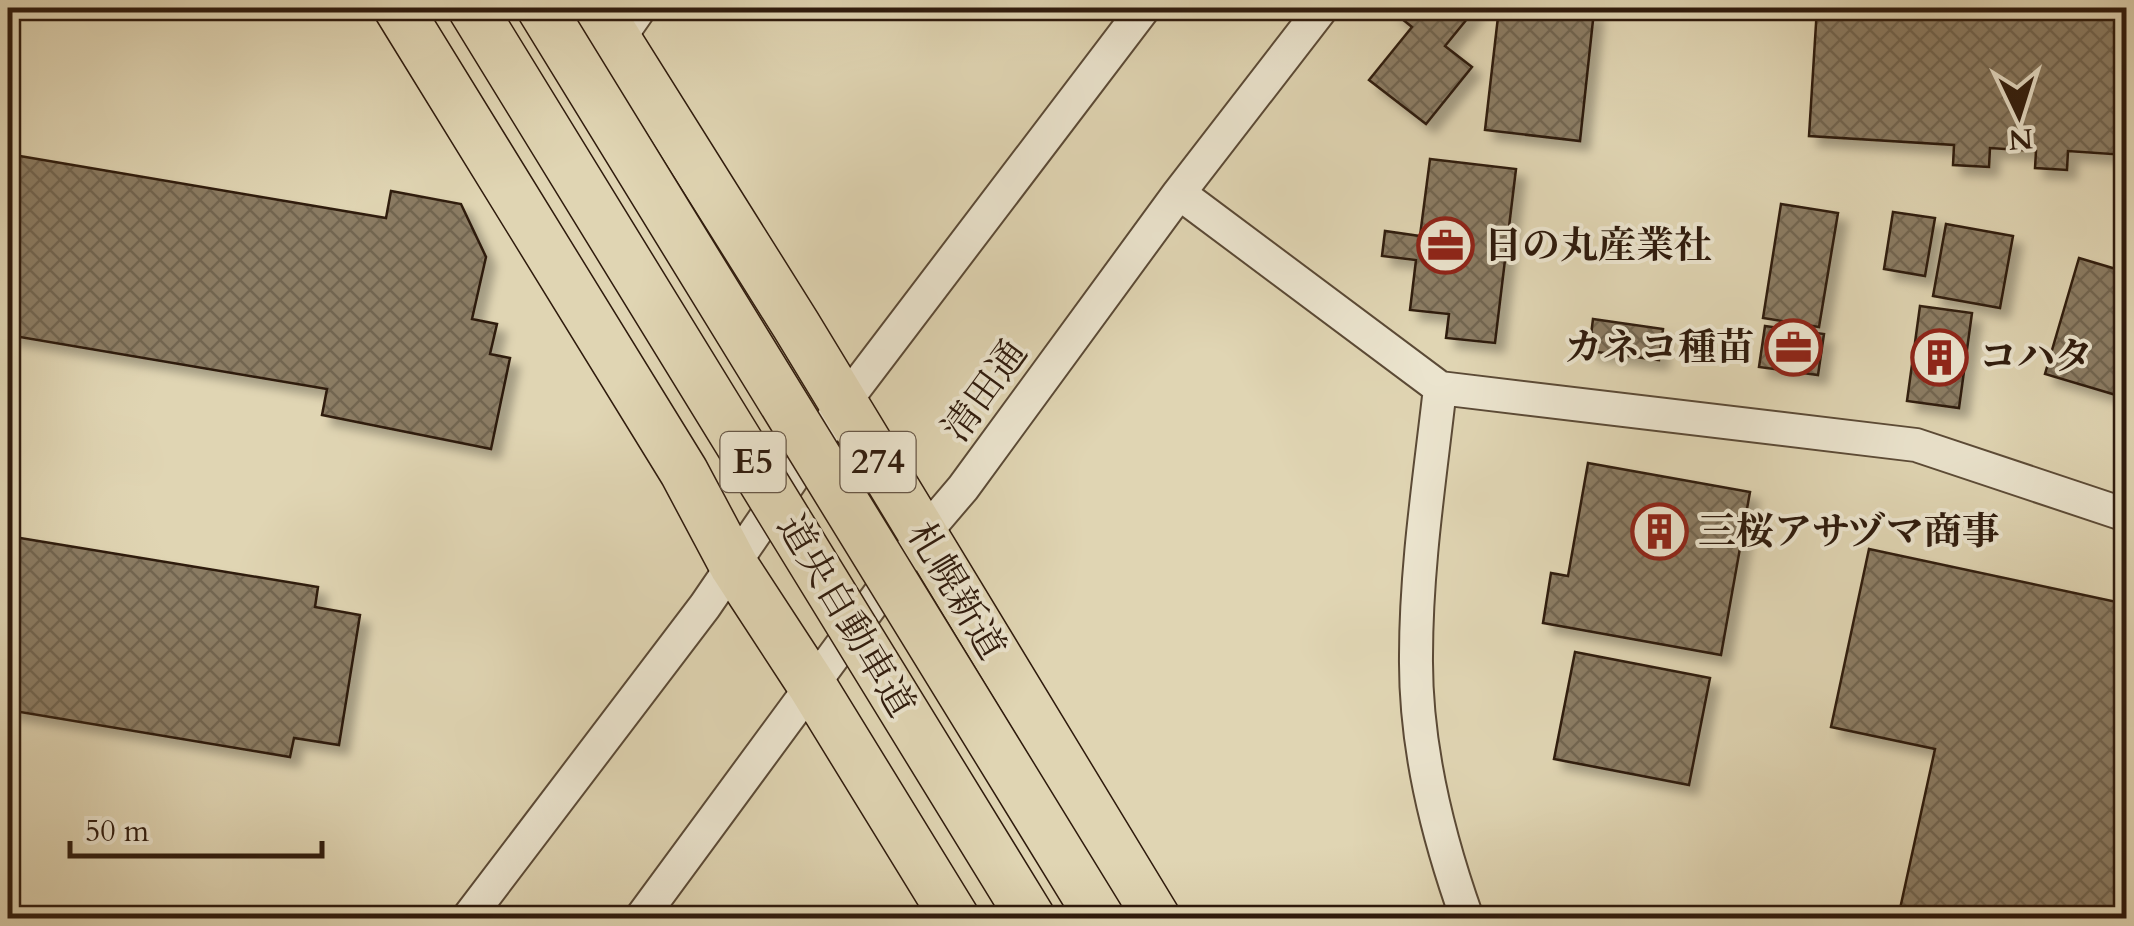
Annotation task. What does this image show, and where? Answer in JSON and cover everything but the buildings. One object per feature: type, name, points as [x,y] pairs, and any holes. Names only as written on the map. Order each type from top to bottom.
[{"type":"highway","points":[[398,8],[684,472],[734,566],[955,918]]},
{"type":"highway","name":"道央自動車道","points":[[472,8],[1032,918]]},
{"type":"highway","name":"道央自動車道","points":[[541,8],[1100,918]]},
{"type":"highway","name":"札幌新道","points":[[618,19],[843,404],[1156,918]]},
{"type":"street","points":[[468,918],[734,566],[843,404],[1144,8]]},
{"type":"street","name":"清田通","points":[[641,918],[922,536],[963,488],[1179,193],[1322,8]]},
{"type":"street","points":[[1179,193],[1440,388],[1916,445],[2126,514]]},
{"type":"street","points":[[1440,388],[1417,598],[1416,660],[1420,730],[1432,799],[1466,918]]},
{"type":"place","name":"日の丸産業社","points":[[1445,246]]},
{"type":"place","name":"カネコ種苗","points":[[1793,348]]},
{"type":"place","name":"コハタ","points":[[1940,357]]},
{"type":"place","name":"三桜アサヅマ商事","points":[[1659,532]]}]
